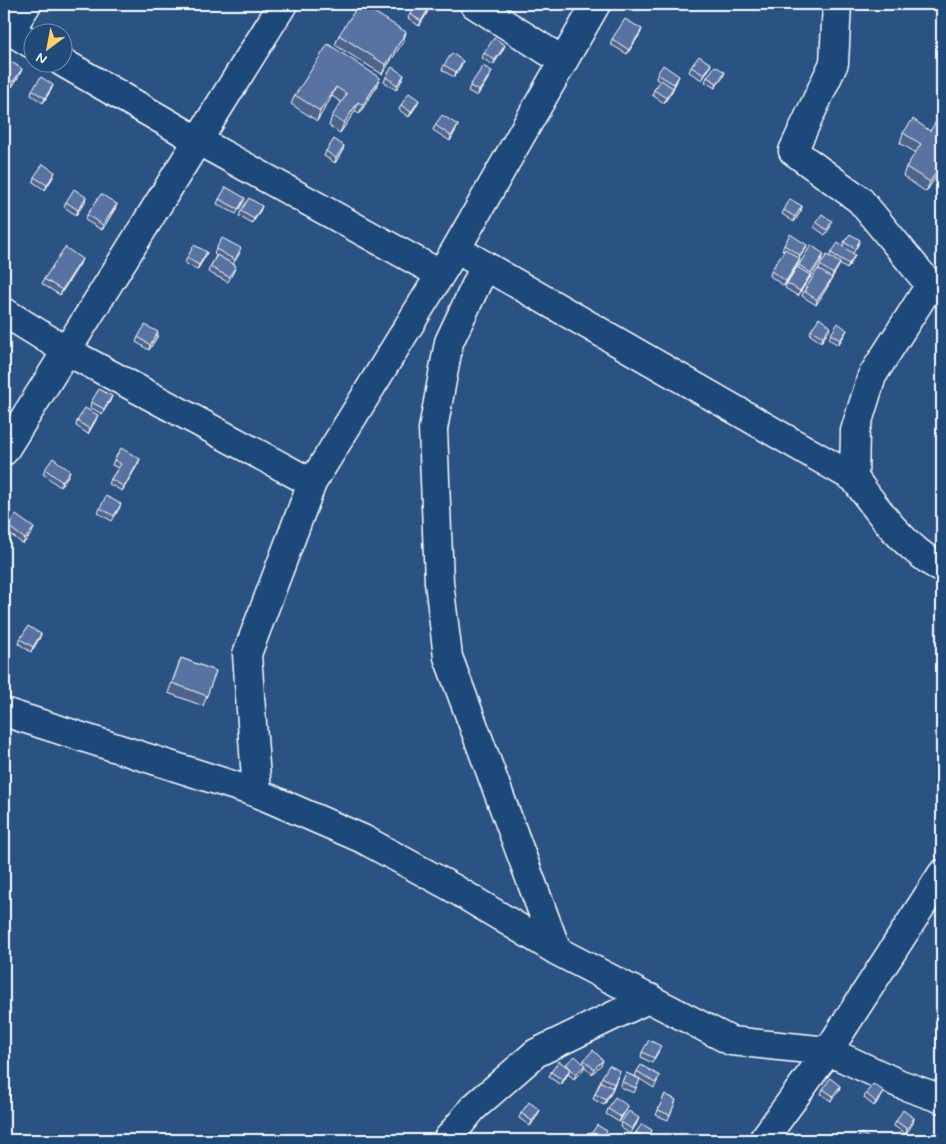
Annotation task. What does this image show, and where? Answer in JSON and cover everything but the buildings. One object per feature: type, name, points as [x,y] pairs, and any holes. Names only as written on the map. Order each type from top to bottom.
[{"type":"street","points":[[15,34],[27,4]]},
{"type":"street","points":[[4,451],[283,4]]},
{"type":"street","points":[[474,4],[563,61]]},
{"type":"street","points":[[257,793],[246,654],[312,483],[456,250],[596,4]]},
{"type":"street","points":[[836,4],[834,63],[793,150],[860,200],[938,288],[872,376],[854,431],[854,478]]},
{"type":"street","points":[[72,68],[197,140],[440,274]]},
{"type":"street","points":[[456,250],[854,478],[890,528],[930,562],[942,569]]},
{"type":"street","points":[[485,266],[449,342],[433,429],[439,582],[448,656],[557,950]]},
{"type":"street","points":[[4,312],[67,351],[312,483]]},
{"type":"street","points":[[4,712],[257,793],[363,839],[452,888],[557,950],[731,1041],[828,1052],[900,1084],[942,1100]]},
{"type":"street","points":[[763,1140],[828,1052],[942,874]]},
{"type":"street","points":[[446,1140],[474,1108],[536,1053],[650,998]]}]
